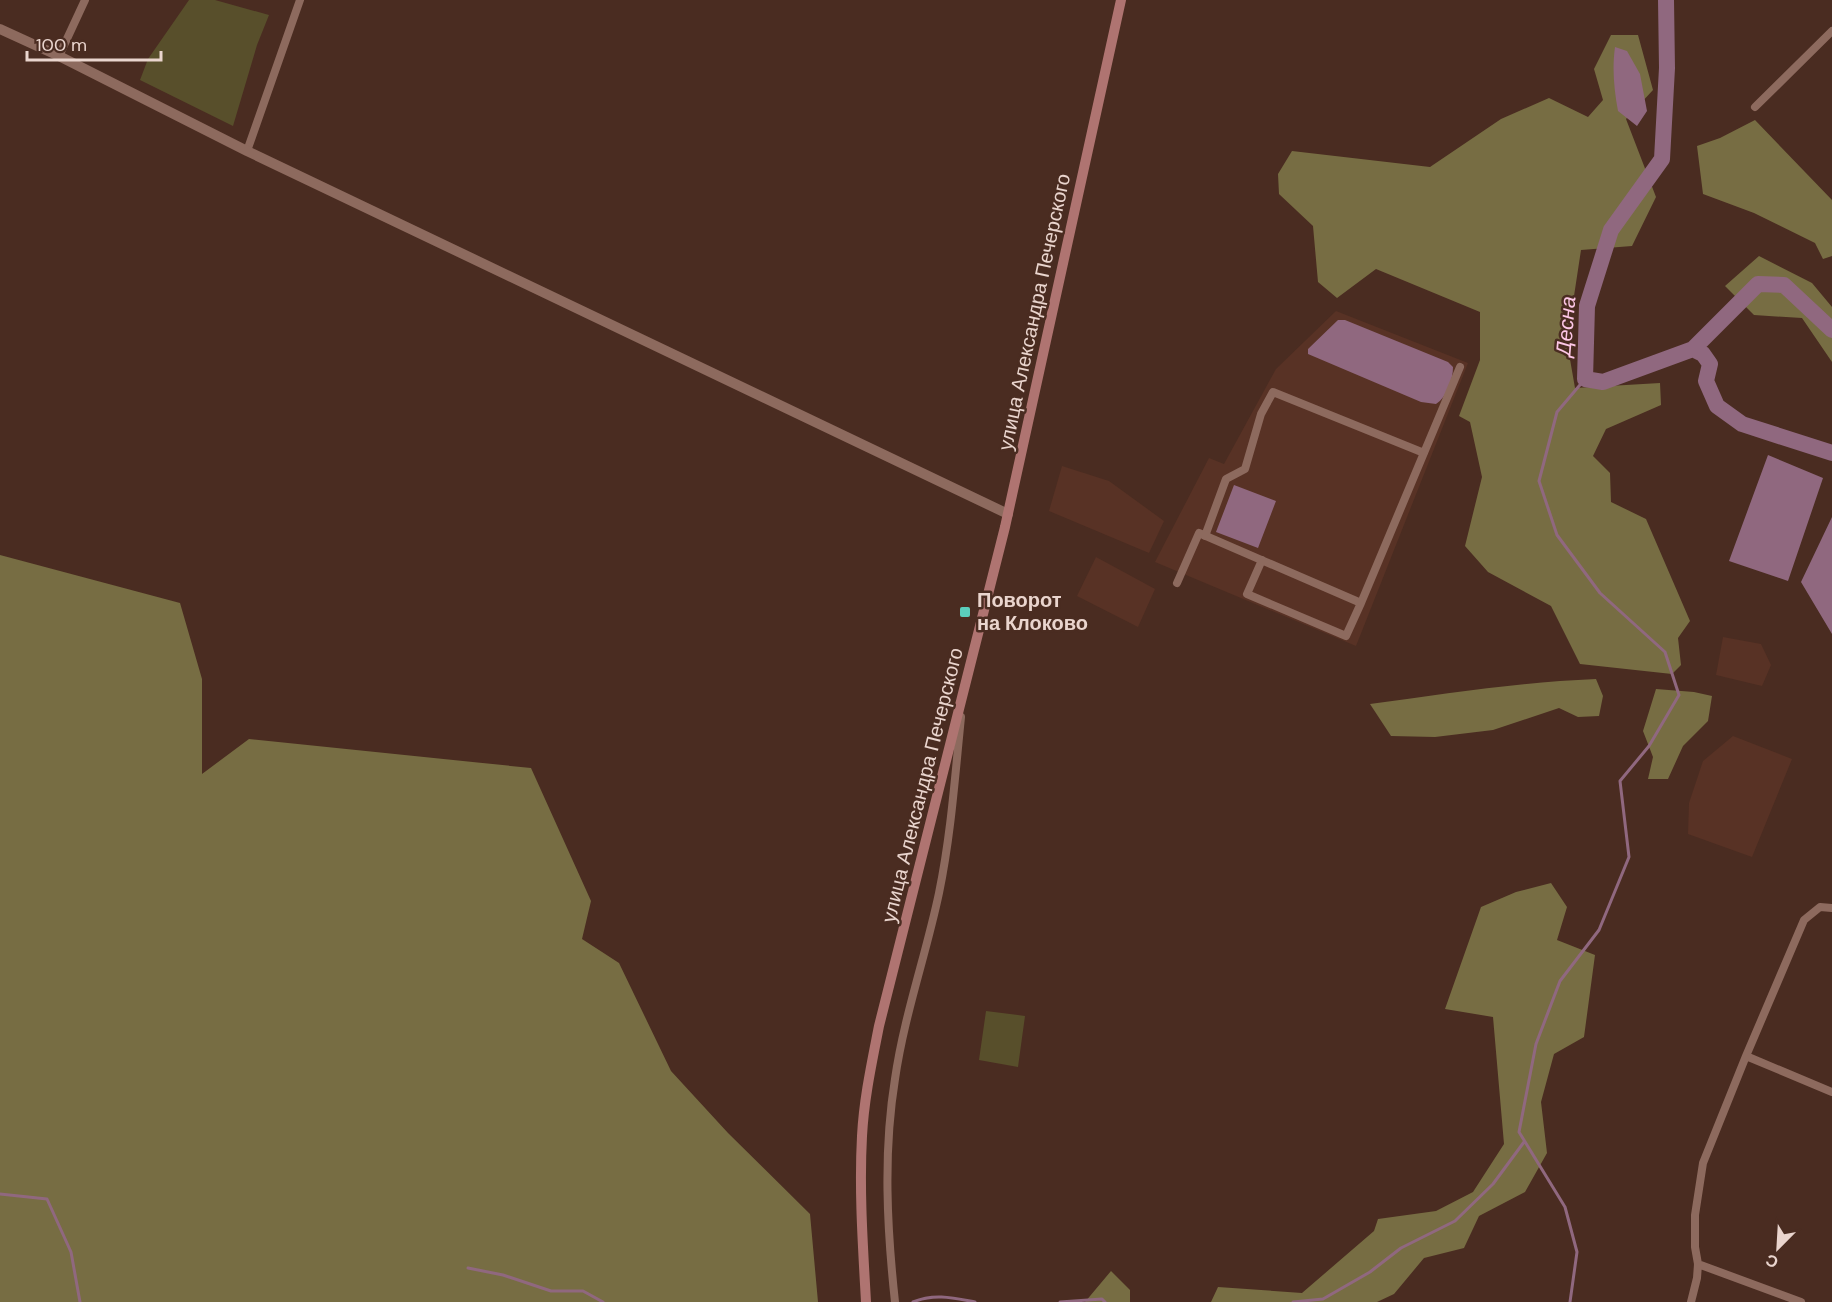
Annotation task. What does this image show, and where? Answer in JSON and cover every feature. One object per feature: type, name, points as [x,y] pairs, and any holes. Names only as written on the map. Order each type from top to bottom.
[{"type":"main road","name":"улица Александра Печерского","points":[[866,1302],[861,1187],[862,1135],[867,1085],[879,1026],[1008,514],[1121,0]]},
{"type":"street","points":[[59,56],[85,0]]},
{"type":"street","points":[[247,151],[300,0]]},
{"type":"street","points":[[0,29],[59,56],[247,151],[1008,514]]},
{"type":"street","points":[[1755,107],[1832,31]]},
{"type":"street","points":[[1262,560],[1247,594],[1346,636],[1460,367]]},
{"type":"street","points":[[1205,536],[1226,479],[1245,469],[1261,414],[1274,392],[1424,453]]},
{"type":"street","points":[[1177,583],[1199,533],[1361,603]]},
{"type":"street","points":[[895,1302],[887,1190],[895,1079],[939,894],[949,836],[964,692]]},
{"type":"street","points":[[1691,1302],[1697,1278],[1695,1215],[1703,1163],[1804,920],[1820,907],[1832,908]]},
{"type":"street","points":[[1746,1056],[1832,1092]]},
{"type":"street","points":[[1698,1264],[1801,1302]]},
{"type":"shaded area","points":[[189,0],[215,0],[269,15],[257,45],[233,126],[140,80],[148,59]]},
{"type":"shaded area","points":[[1611,35],[1638,35],[1653,90],[1626,119],[1656,197],[1632,246],[1581,250],[1567,342],[1575,388],[1660,383],[1661,405],[1606,429],[1593,456],[1610,473],[1611,502],[1646,519],[1690,621],[1678,638],[1681,665],[1672,674],[1580,664],[1551,606],[1488,572],[1465,546],[1482,477],[1470,422],[1459,416],[1480,360],[1480,312],[1376,269],[1337,298],[1318,282],[1313,226],[1279,194],[1278,174],[1292,151],[1430,167],[1501,119],[1549,98],[1588,117],[1603,100],[1594,69]]},
{"type":"shaded area","points":[[1615,47],[1627,51],[1640,74],[1647,111],[1637,126],[1618,111],[1614,79]]},
{"type":"shaded area","points":[[1755,120],[1832,200],[1832,256],[1823,259],[1815,243],[1754,213],[1703,194],[1697,146],[1720,138]]},
{"type":"shaded area","points":[[1759,256],[1812,283],[1832,307],[1832,362],[1802,318],[1754,315],[1725,286]]},
{"type":"shaded area","points":[[1336,311],[1468,363],[1356,646],[1155,562],[1209,458],[1224,464],[1276,369]]},
{"type":"shaded area","points":[[1338,320],[1345,320],[1448,362],[1453,367],[1453,372],[1449,388],[1443,397],[1436,404],[1421,402],[1308,354],[1308,349]]},
{"type":"shaded area","points":[[1768,455],[1823,478],[1788,581],[1729,561]]},
{"type":"shaded area","points":[[1062,466],[1109,481],[1164,521],[1149,553],[1049,511]]},
{"type":"shaded area","points":[[1234,485],[1276,501],[1258,548],[1216,532]]},
{"type":"shaded area","points":[[1832,517],[1832,634],[1801,582]]},
{"type":"shaded area","points":[[0,555],[180,603],[202,679],[202,774],[249,739],[531,768],[591,901],[582,939],[619,963],[671,1071],[728,1133],[810,1214],[818,1302],[0,1302]]},
{"type":"shaded area","points":[[1096,557],[1155,589],[1138,627],[1077,596]]},
{"type":"shaded area","points":[[1723,637],[1761,644],[1771,665],[1762,686],[1716,675]]},
{"type":"shaded area","points":[[1596,679],[1603,696],[1599,716],[1578,717],[1559,708],[1493,730],[1435,737],[1391,736],[1370,704],[1454,692]]},
{"type":"shaded area","points":[[1656,689],[1712,696],[1708,721],[1683,746],[1668,779],[1648,779],[1653,757],[1643,731]]},
{"type":"shaded area","points":[[1733,736],[1792,759],[1752,857],[1688,834],[1689,803],[1703,761]]},
{"type":"shaded area","points":[[1551,883],[1567,907],[1557,940],[1595,955],[1584,1037],[1554,1054],[1541,1102],[1547,1153],[1525,1192],[1479,1216],[1464,1248],[1424,1258],[1394,1294],[1377,1302],[1211,1302],[1218,1287],[1302,1293],[1374,1231],[1378,1219],[1436,1211],[1473,1192],[1504,1144],[1493,1017],[1445,1009],[1481,907],[1516,892]]},
{"type":"shaded area","points":[[986,1011],[1025,1016],[1018,1067],[979,1060]]},
{"type":"shaded area","points":[[1111,1271],[1130,1290],[1130,1302],[1085,1302]]},
{"type":"waterway","name":"Десна","points":[[1666,0],[1667,68],[1662,159],[1611,230],[1587,306],[1585,379],[1603,382],[1693,349],[1758,284],[1784,285],[1832,330]]},
{"type":"waterway","points":[[1693,349],[1703,354],[1710,364],[1706,381],[1717,406],[1742,424],[1832,453]]},
{"type":"waterway","points":[[1570,1302],[1577,1252],[1565,1207],[1519,1132],[1536,1044],[1560,981],[1599,930],[1629,857],[1620,781],[1649,746],[1679,695],[1665,652],[1600,593],[1557,535],[1539,481],[1557,412],[1585,379]]},
{"type":"waterway","points":[[1293,1302],[1323,1299],[1370,1272],[1401,1248],[1455,1221],[1493,1184],[1524,1142]]},
{"type":"waterway","points":[[0,1194],[47,1199],[71,1252],[80,1302]]},
{"type":"waterway","points":[[468,1268],[503,1275],[551,1291],[583,1291],[603,1302]]},
{"type":"waterway","points":[[913,1302],[936,1297],[975,1302]]},
{"type":"waterway","points":[[1060,1302],[1102,1299],[1105,1302]]},
{"type":"place","name":"Поворот на Клоково","points":[[965,612]]}]
